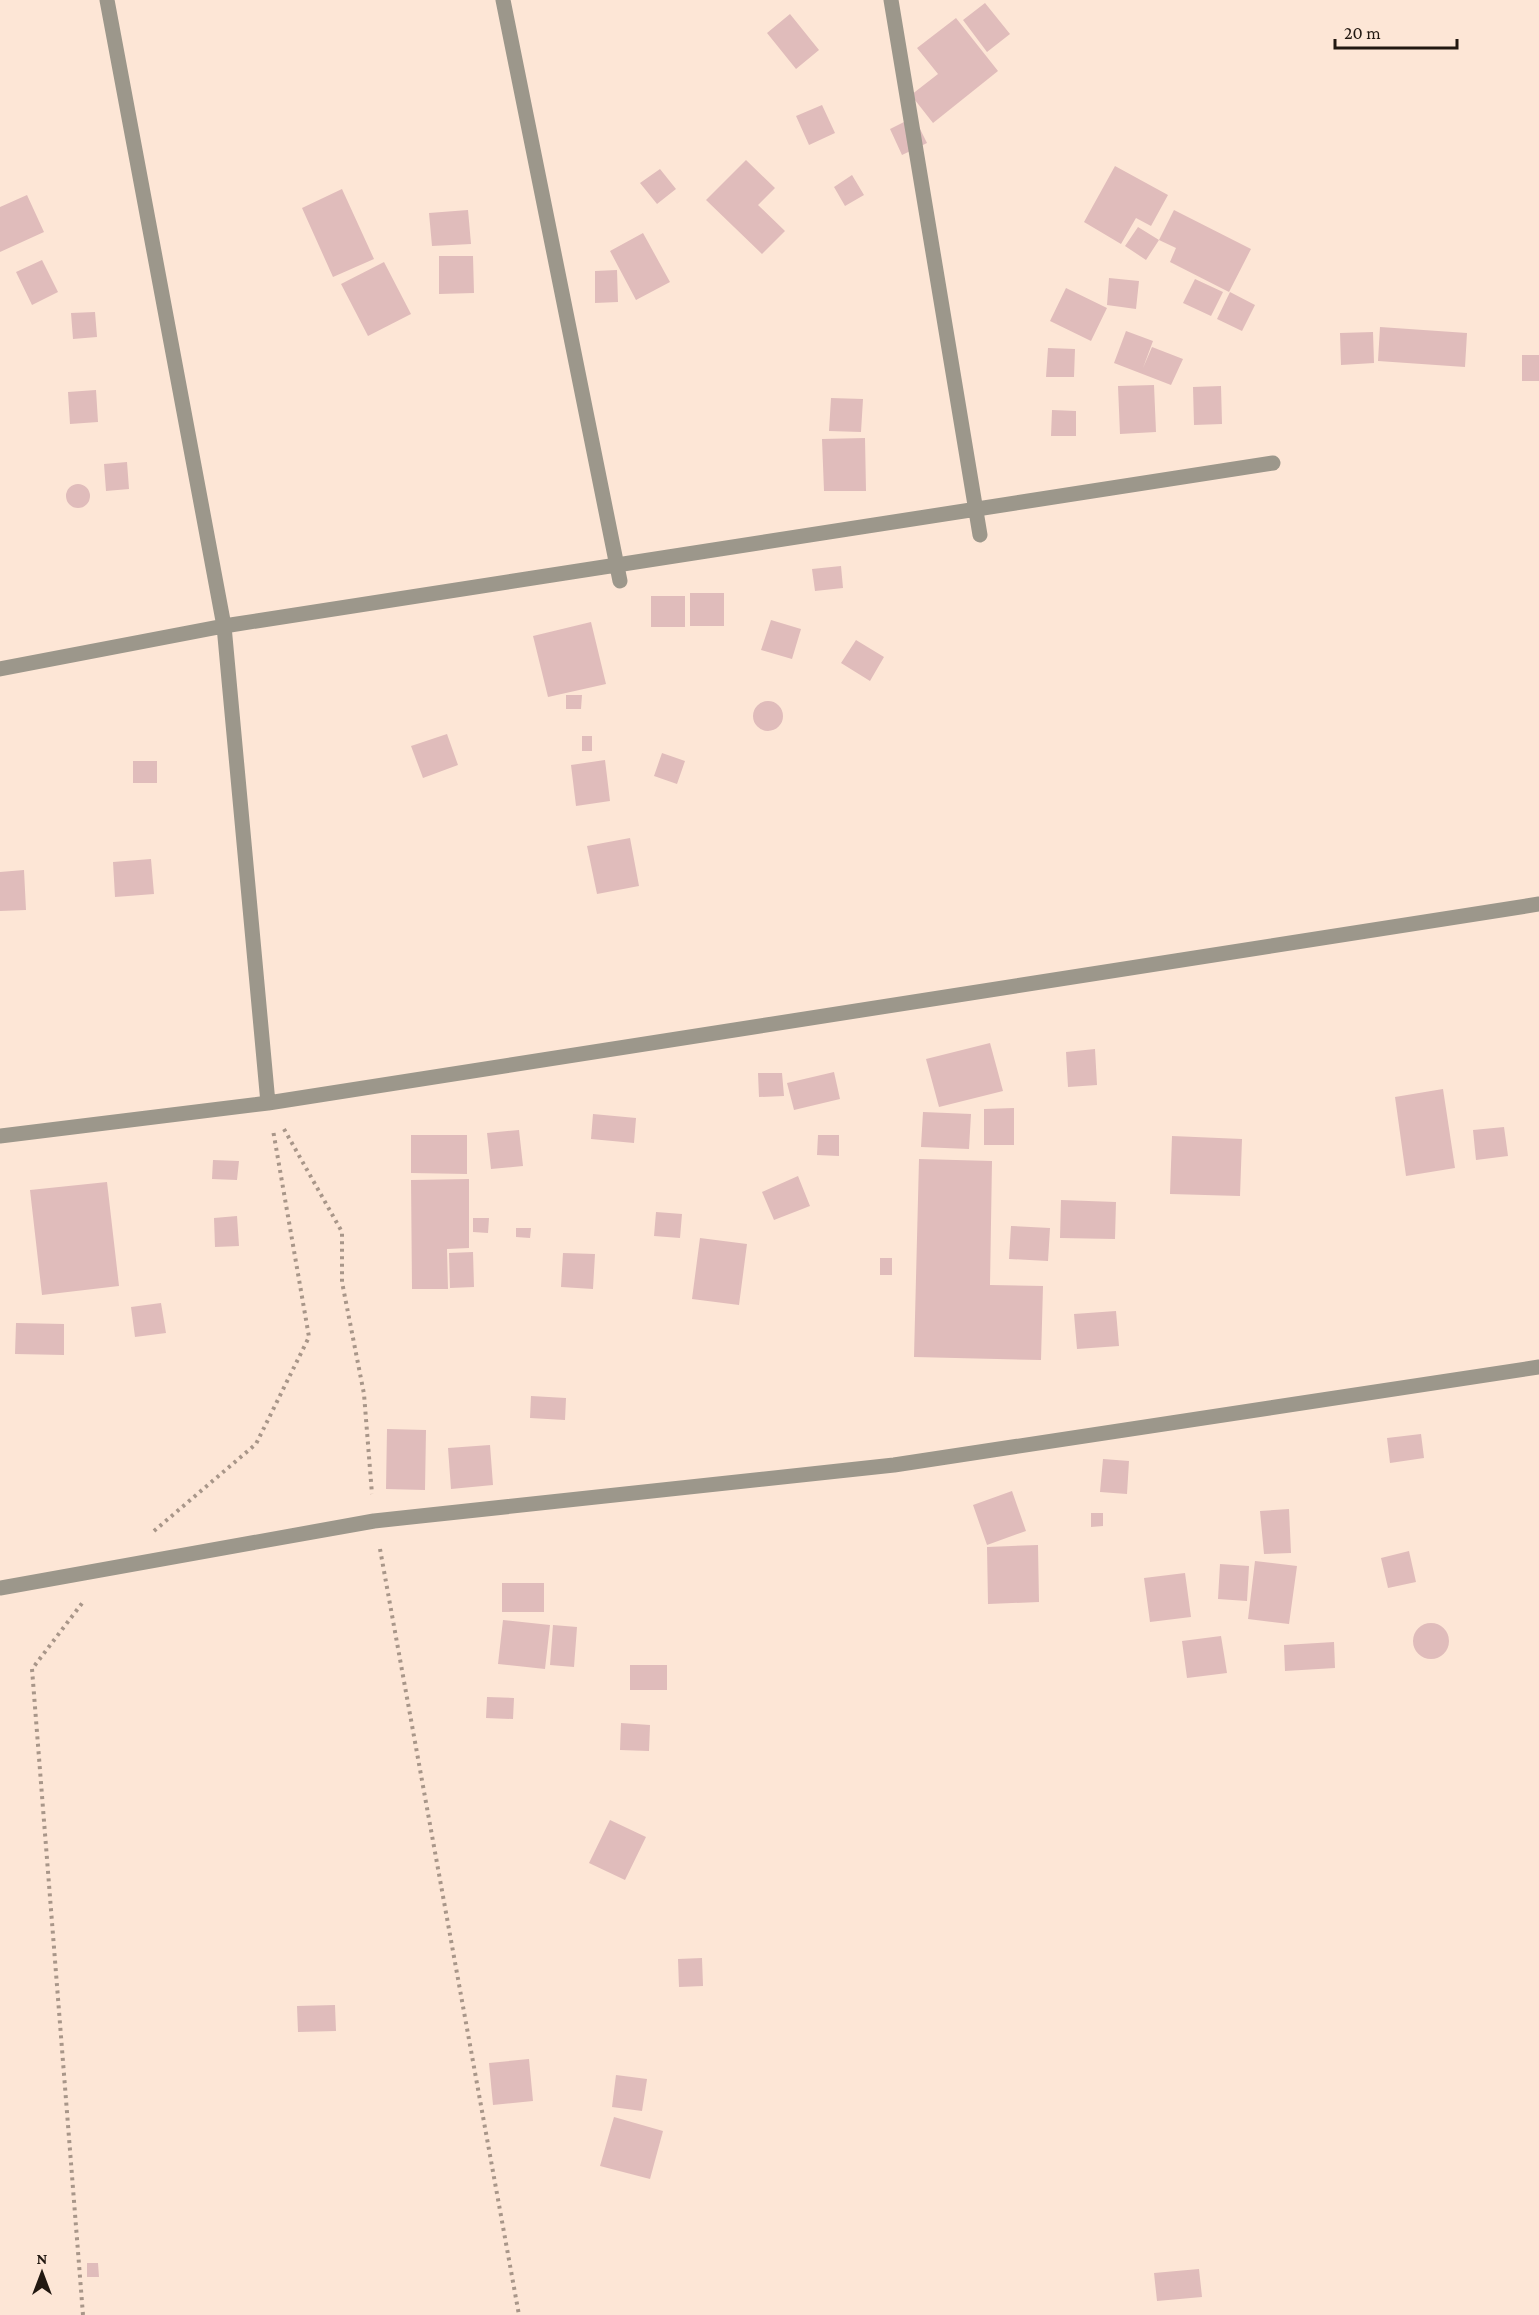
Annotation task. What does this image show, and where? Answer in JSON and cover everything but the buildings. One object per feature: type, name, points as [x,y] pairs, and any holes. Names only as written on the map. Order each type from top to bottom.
[{"type":"street","points":[[107,0],[224,626],[268,1103]]},
{"type":"street","points":[[503,0],[620,581]]},
{"type":"street","points":[[891,0],[980,535]]},
{"type":"street","points":[[0,669],[224,626],[1273,463]]},
{"type":"street","points":[[0,1136],[268,1103],[1539,904]]},
{"type":"street","points":[[0,1588],[375,1521],[894,1465],[1539,1367]]},
{"type":"path","points":[[268,1103],[342,1232],[342,1282],[364,1394],[375,1521],[519,2315]]},
{"type":"path","points":[[152,1532],[256,1444],[309,1337],[268,1103]]},
{"type":"path","points":[[83,2315],[32,1669],[109,1569]]}]
